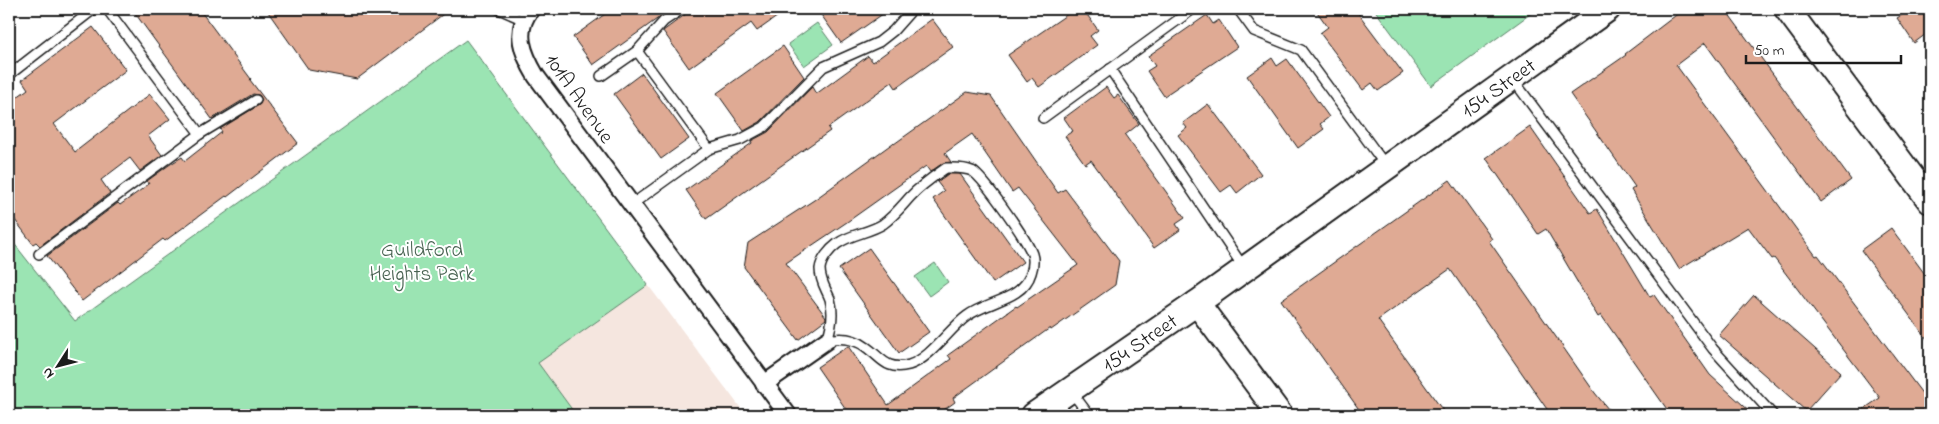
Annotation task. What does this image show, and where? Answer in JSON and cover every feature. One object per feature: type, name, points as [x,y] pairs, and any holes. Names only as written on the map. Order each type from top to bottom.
[{"type":"main road","name":"154 Street","points":[[1034,415],[1197,303],[1608,9]]},
{"type":"main road","points":[[1786,9],[1930,201]]},
{"type":"main road","points":[[1197,303],[1280,415]]},
{"type":"street","name":"101A Avenue","points":[[527,14],[520,40],[530,65],[631,205],[788,415]]},
{"type":"street","points":[[764,384],[826,340]]},
{"type":"lane","points":[[9,75],[94,9]]},
{"type":"lane","points":[[107,9],[200,134]]},
{"type":"lane","points":[[499,9],[527,14]]},
{"type":"lane","name":"101A Avenue","points":[[601,76],[637,51],[664,21],[682,9]]},
{"type":"lane","points":[[1043,118],[1193,9]]},
{"type":"lane","points":[[1238,9],[1254,31],[1301,50],[1386,166]]},
{"type":"lane","points":[[631,205],[709,149],[740,140],[764,127],[823,67],[879,42],[893,31],[909,13]]},
{"type":"lane","points":[[637,51],[709,149]]},
{"type":"lane","points":[[1110,69],[1244,269]]},
{"type":"lane","points":[[1511,77],[1712,349],[1773,415]]},
{"type":"lane","points":[[39,254],[200,134],[256,100]]},
{"type":"lane","points":[[946,168],[964,168],[974,172],[1004,208],[1032,254],[1033,266],[1027,283],[1017,292],[976,310],[967,316],[919,361],[908,365],[893,366],[886,364],[866,346],[852,340],[839,338],[826,340],[831,329],[833,315],[830,299],[822,282],[820,268],[828,252],[838,243],[881,225],[900,210],[910,197],[928,180],[946,168]]},
{"type":"lane","points":[[1070,390],[1089,415]]},
{"type":"shaded area","points":[[648,285],[746,415],[576,415],[538,363]]},
{"type":"green space","points":[[1374,9],[1537,9],[1431,86]]},
{"type":"green space","points":[[817,23],[833,45],[804,66],[788,44]]},
{"type":"green space","name":"Guildford Heights Park","points":[[466,40],[648,285],[538,363],[576,415],[9,415],[9,237],[75,321]]},
{"type":"green space","points":[[935,263],[948,282],[929,296],[915,277]]},
{"type":"building","points":[[132,9],[199,9],[298,143],[227,197],[165,241],[163,239],[82,301],[47,256],[118,203],[120,205],[149,184],[147,181],[169,165],[182,157],[185,161],[222,132],[220,129],[259,105],[262,100],[259,95],[253,94],[212,119]]},
{"type":"building","points":[[266,9],[450,9],[357,79],[309,70]]},
{"type":"building","points":[[612,9],[671,9],[593,65],[573,37]]},
{"type":"building","points":[[688,9],[788,9],[757,31],[751,23],[689,68],[663,31],[686,14]]},
{"type":"building","points":[[817,9],[890,9],[841,43]]},
{"type":"building","points":[[1075,9],[1083,9],[1098,30],[1090,36],[1097,45],[1039,87],[1032,78],[1027,82],[1008,55]]},
{"type":"building","points":[[1315,9],[1355,9],[1403,73],[1378,91],[1372,83],[1363,90],[1320,33],[1328,27]]},
{"type":"building","points":[[1684,9],[1725,9],[1851,180],[1821,202],[1705,43],[1676,65],[1816,256],[1818,255],[1930,404],[1930,415],[1855,415],[1880,398],[1774,258],[1772,259],[1748,227],[1679,269],[1631,190],[1635,187],[1570,94],[1626,55]]},
{"type":"building","points":[[1911,9],[1930,9],[1930,31],[1914,43],[1897,18]]},
{"type":"building","points":[[1207,15],[1213,24],[1219,20],[1237,47],[1164,96],[1147,71],[1155,66],[1148,56]]},
{"type":"building","points":[[932,19],[953,47],[896,88],[892,82],[828,128],[830,131],[706,219],[686,190],[752,143],[751,141],[768,132],[812,87],[816,94],[868,56],[873,62]]},
{"type":"building","points":[[93,27],[126,70],[54,124],[75,152],[150,94],[170,119],[148,136],[162,155],[140,171],[130,158],[101,180],[110,193],[40,246],[36,242],[33,244],[9,212],[9,103],[28,89],[22,80]]},
{"type":"building","points":[[783,46],[804,77],[760,122],[744,131],[717,93]]},
{"type":"building","points":[[1272,58],[1277,66],[1287,59],[1329,117],[1320,124],[1324,129],[1298,148],[1247,76]]},
{"type":"building","points":[[642,73],[689,139],[661,159],[614,94]]},
{"type":"building","points":[[1106,87],[1114,98],[1118,95],[1139,124],[1125,135],[1185,218],[1176,224],[1180,230],[1154,248],[1091,160],[1085,164],[1065,136],[1073,131],[1064,118]]},
{"type":"building","points":[[967,92],[991,96],[1058,193],[1065,189],[1119,261],[1115,285],[1051,330],[1050,328],[953,398],[955,402],[937,415],[850,415],[817,367],[848,346],[888,405],[951,359],[948,355],[1016,306],[1078,265],[1018,188],[1012,192],[972,134],[945,153],[951,162],[943,163],[930,172],[926,166],[786,263],[826,317],[826,319],[798,340],[744,267],[748,243],[814,200]]},
{"type":"building","points":[[1208,104],[1261,174],[1237,193],[1231,185],[1221,192],[1178,135],[1187,128],[1183,123]]},
{"type":"building","points":[[1530,127],[1590,213],[1597,209],[1650,297],[1654,295],[1710,375],[1754,415],[1671,415],[1601,315],[1598,317],[1546,229],[1538,234],[1486,158]]},
{"type":"building","points":[[948,174],[960,174],[1023,262],[993,283],[933,199],[944,191],[937,182]]},
{"type":"building","points":[[1450,180],[1492,239],[1489,241],[1595,393],[1613,415],[1551,415],[1450,269],[1378,320],[1446,415],[1363,415],[1281,300]]},
{"type":"building","points":[[1891,228],[1930,281],[1930,343],[1861,250]]},
{"type":"building","points":[[869,248],[929,332],[899,353],[839,269]]},
{"type":"building","points":[[1754,295],[1841,372],[1806,411],[1719,335]]}]
